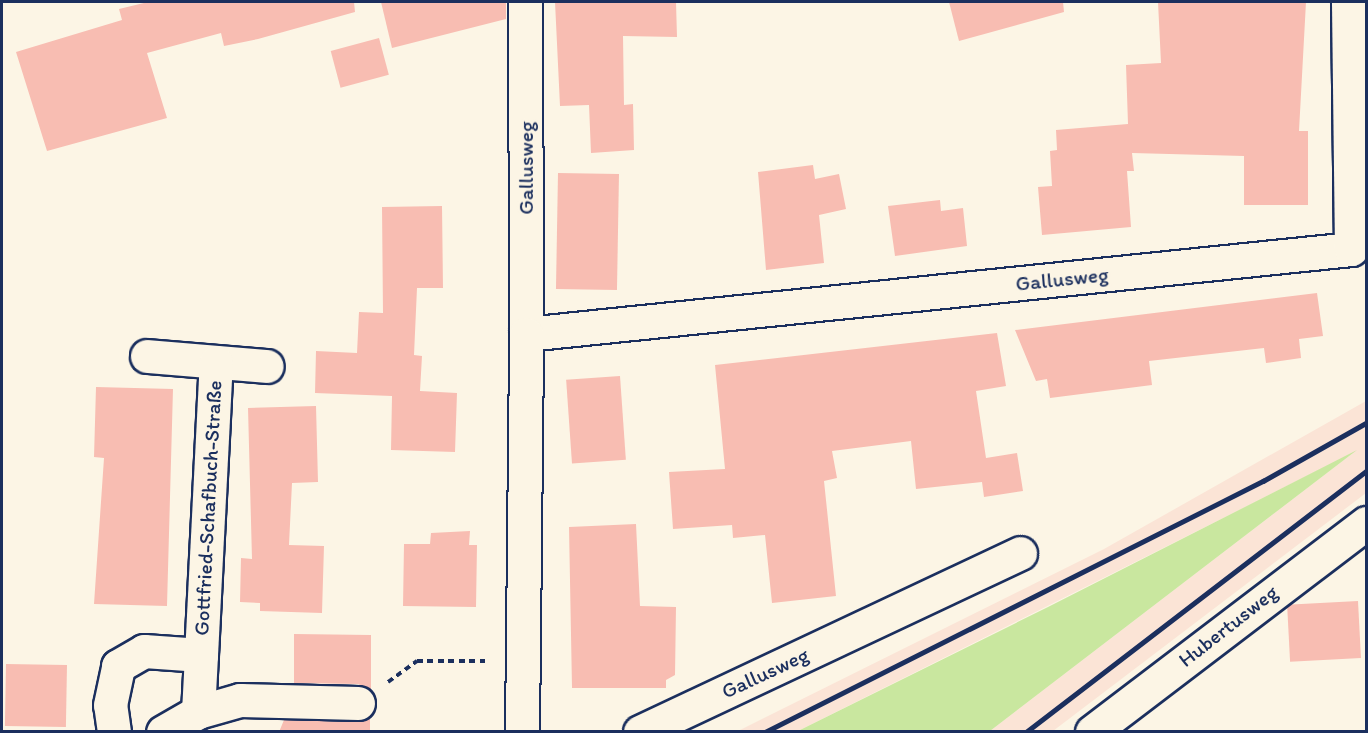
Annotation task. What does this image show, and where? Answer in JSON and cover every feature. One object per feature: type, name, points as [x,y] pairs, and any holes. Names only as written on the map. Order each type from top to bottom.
[{"type":"street","name":"Gallusweg","points":[[522,732],[526,334],[525,2]]},
{"type":"street","name":"Gallusweg","points":[[526,334],[1351,249],[1348,2]]},
{"type":"street","name":"Gottfried-Schafbuch-Straße","points":[[147,356],[267,366]]},
{"type":"street","name":"Gottfried-Schafbuch-Straße","points":[[198,712],[216,362]]},
{"type":"street","name":"Hubertusweg","points":[[1092,732],[1366,523]]},
{"type":"street","name":"Gallusweg","points":[[640,732],[1020,553]]},
{"type":"street","name":"Gottfried-Schafbuch-Straße","points":[[114,732],[110,705],[117,666],[144,651],[201,654]]},
{"type":"street","points":[[164,732],[198,712],[240,700],[358,703]]},
{"type":"path","points":[[358,703],[417,661],[523,661]]},
{"type":"shaded area","points":[[1366,401],[1366,493],[1053,731],[990,731],[1353,453],[798,731],[736,732],[1104,549]]},
{"type":"green space","points":[[1357,450],[990,731],[798,731],[1048,607]]},
{"type":"building","points":[[148,2],[354,2],[355,12],[224,46],[221,33],[147,53],[167,118],[47,151],[16,52],[122,20],[119,9]]},
{"type":"building","points":[[381,2],[506,2],[506,19],[392,48]]},
{"type":"building","points":[[555,2],[676,2],[677,37],[623,36],[624,105],[633,104],[634,150],[591,153],[589,105],[560,106]]},
{"type":"building","points":[[949,2],[1063,2],[1064,12],[959,41]]},
{"type":"building","points":[[1158,2],[1306,2],[1299,131],[1308,131],[1308,205],[1244,205],[1244,156],[1132,153],[1134,171],[1127,171],[1131,227],[1042,235],[1038,187],[1052,186],[1050,151],[1057,150],[1056,130],[1128,124],[1126,65],[1161,63]]},
{"type":"building","points":[[379,38],[389,75],[341,88],[331,51]]},
{"type":"building","points":[[813,165],[815,179],[839,174],[846,209],[819,215],[824,263],[766,270],[758,172]]},
{"type":"building","points":[[558,173],[619,174],[617,290],[556,289]]},
{"type":"building","points":[[940,200],[941,211],[963,208],[967,246],[895,256],[888,206]]},
{"type":"building","points":[[442,206],[443,288],[417,288],[414,355],[422,356],[420,391],[457,393],[455,452],[391,450],[392,396],[315,393],[316,351],[357,353],[359,312],[383,313],[382,207]]},
{"type":"building","points":[[1317,293],[1323,336],[1299,339],[1301,358],[1266,363],[1264,348],[1149,361],[1152,385],[1050,398],[1047,379],[1036,381],[1015,330]]},
{"type":"building","points":[[997,333],[1006,386],[976,391],[986,458],[1017,453],[1023,491],[984,497],[982,482],[916,489],[911,441],[832,451],[837,478],[824,481],[836,596],[772,603],[765,535],[733,538],[732,525],[673,529],[669,472],[725,469],[715,365]]},
{"type":"building","points":[[620,376],[626,460],[572,464],[566,380]]},
{"type":"building","points":[[96,387],[173,389],[167,606],[94,604],[104,458],[94,457]]},
{"type":"building","points":[[316,406],[318,482],[292,483],[289,545],[324,546],[322,613],[260,611],[260,603],[240,602],[241,558],[252,559],[248,408]]},
{"type":"building","points":[[636,524],[640,606],[676,607],[675,675],[666,680],[666,688],[572,688],[569,527]]},
{"type":"building","points":[[470,531],[469,545],[477,545],[476,607],[403,606],[404,544],[430,544],[431,533]]},
{"type":"building","points":[[1358,601],[1361,658],[1290,662],[1287,605]]},
{"type":"building","points":[[294,634],[371,635],[371,690],[358,684],[294,683]]},
{"type":"building","points":[[6,664],[67,665],[66,727],[5,726]]},
{"type":"building","points":[[370,716],[370,732],[279,732],[284,720],[358,722]]},
{"type":"railway","points":[[765,732],[1263,481],[1366,423]]},
{"type":"railway","points":[[1026,732],[1366,471]]}]
